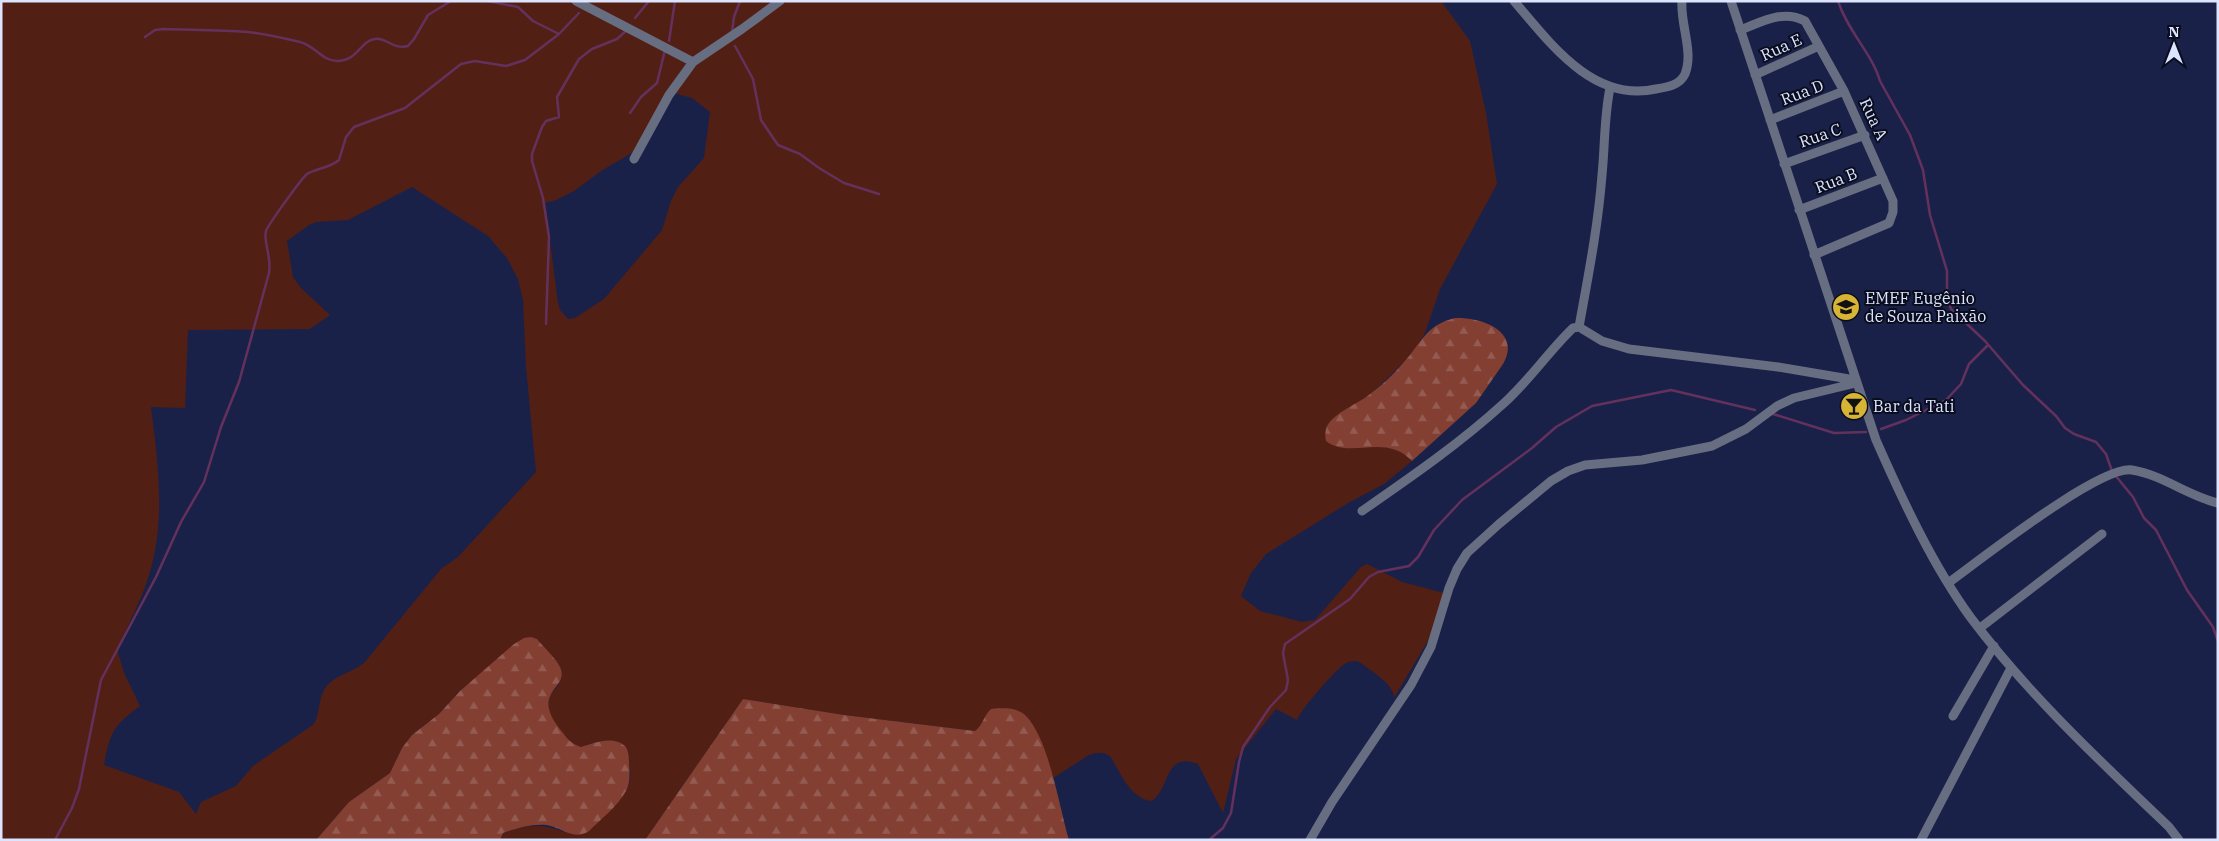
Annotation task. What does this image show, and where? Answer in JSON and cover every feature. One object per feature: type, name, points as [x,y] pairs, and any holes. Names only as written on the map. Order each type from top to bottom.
[{"type":"street","points":[[576,1],[693,62]]},
{"type":"street","points":[[634,158],[669,95],[693,62],[780,1]]},
{"type":"street","points":[[1514,1],[1573,66],[1610,88],[1648,91],[1673,85],[1682,80],[1686,71],[1687,56],[1682,1]]},
{"type":"street","points":[[1731,1],[1876,440],[1899,490],[1948,583],[2011,668],[2179,840]]},
{"type":"street","name":"Rua A","points":[[1740,30],[1781,15],[1796,16],[1804,21],[1844,91],[1893,201],[1893,212],[1889,223],[1814,255]]},
{"type":"street","name":"Rua E","points":[[1755,75],[1820,46]]},
{"type":"street","points":[[1579,327],[1597,229],[1605,117],[1610,88]]},
{"type":"street","name":"Rua D","points":[[1770,120],[1844,91]]},
{"type":"street","name":"Rua C","points":[[1784,164],[1865,135]]},
{"type":"street","name":"Rua B","points":[[1799,210],[1883,178]]},
{"type":"street","points":[[1362,511],[1438,458],[1503,404],[1532,376],[1573,328],[1579,327],[1602,341],[1629,348],[1778,367],[1856,381]]},
{"type":"street","points":[[1310,840],[1332,802],[1411,685],[1431,647],[1449,588],[1457,569],[1467,553],[1551,481],[1568,471],[1585,465],[1642,460],[1712,446],[1746,429],[1777,406],[1794,398],[1856,381]]},
{"type":"street","points":[[1948,583],[2072,495],[2119,471],[2131,470],[2148,474],[2205,500],[2218,503]]},
{"type":"street","points":[[1980,628],[2102,534]]},
{"type":"street","points":[[1953,716],[1994,646]]},
{"type":"street","points":[[1921,840],[2011,668]]},
{"type":"shaded area","points":[[1,1],[1441,1],[1470,41],[1486,113],[1497,184],[1440,289],[1425,333],[1416,348],[1371,394],[1337,416],[1327,427],[1347,447],[1390,448],[1405,455],[1412,461],[1384,484],[1348,503],[1266,554],[1251,573],[1241,596],[1260,611],[1302,622],[1315,620],[1361,567],[1367,564],[1402,582],[1444,593],[1429,639],[1394,698],[1393,692],[1386,682],[1358,661],[1354,661],[1341,666],[1311,699],[1297,720],[1276,709],[1236,759],[1223,813],[1198,764],[1187,761],[1179,762],[1174,766],[1158,795],[1152,801],[1138,796],[1122,777],[1110,756],[1102,753],[1089,755],[1053,778],[1038,735],[1025,715],[981,726],[975,731],[844,715],[743,699],[645,840],[500,840],[503,833],[533,826],[548,827],[563,832],[607,809],[625,792],[630,782],[630,770],[621,744],[609,741],[596,742],[581,747],[567,740],[556,727],[549,714],[548,697],[558,686],[560,666],[537,639],[524,638],[460,691],[439,714],[412,735],[402,748],[390,773],[349,802],[316,840],[1,840]],"holes":[[[670,92],[692,98],[710,112],[704,158],[678,187],[671,201],[662,230],[604,299],[575,318],[568,319],[560,310],[558,303],[545,203],[574,191],[601,171],[635,151]],[[412,187],[488,236],[507,258],[518,279],[523,300],[526,367],[536,472],[458,557],[441,569],[364,663],[328,685],[322,694],[314,724],[253,766],[236,786],[201,802],[196,814],[179,792],[104,765],[108,745],[114,731],[124,719],[140,706],[124,673],[117,649],[146,585],[157,534],[159,513],[158,470],[151,407],[185,408],[188,330],[310,329],[330,315],[301,288],[293,277],[287,241],[309,225],[316,222],[348,220]]]},
{"type":"green space","points":[[1455,318],[1465,318],[1487,323],[1503,335],[1507,343],[1507,353],[1503,364],[1476,403],[1412,461],[1402,453],[1391,448],[1346,448],[1335,446],[1326,441],[1327,426],[1335,417],[1365,398],[1388,379],[1425,335],[1437,325]]},
{"type":"green space","points":[[531,637],[537,639],[552,656],[562,673],[549,699],[549,707],[553,718],[567,738],[581,747],[603,741],[615,741],[625,746],[627,750],[630,775],[627,788],[622,797],[604,817],[589,831],[579,835],[551,826],[533,825],[503,833],[500,840],[316,840],[349,802],[390,773],[402,748],[412,735],[439,714],[460,691],[514,644],[524,638]]},
{"type":"green space","points":[[743,699],[844,715],[975,731],[991,709],[1005,708],[1021,712],[1033,726],[1047,756],[1069,840],[645,840]]},
{"type":"waterway","points":[[145,37],[155,30],[163,29],[248,32],[300,42],[310,46],[322,56],[337,61],[350,58],[366,43],[375,39],[402,47],[408,46],[428,15],[451,1]]},
{"type":"waterway","points":[[487,1],[518,7],[533,21],[559,34]]},
{"type":"waterway","points":[[635,18],[649,1]]},
{"type":"waterway","points":[[669,41],[675,1]]},
{"type":"waterway","points":[[732,32],[734,17],[740,1]]},
{"type":"waterway","points":[[1838,1],[1842,12],[1871,61],[1910,135],[1923,170],[1930,215],[1947,271],[1947,297],[1951,309],[1985,341],[2023,385],[2056,416],[2065,428],[2074,434],[2096,442],[2106,454],[2112,471]]},
{"type":"waterway","points":[[55,840],[72,808],[79,789],[101,680],[156,577],[181,522],[204,482],[221,427],[239,382],[269,273],[270,267],[265,235],[268,227],[307,174],[332,165],[339,160],[346,137],[354,127],[405,108],[461,64],[475,61],[506,66],[525,60],[559,34],[579,13]]},
{"type":"waterway","points":[[546,324],[549,237],[543,198],[532,161],[532,154],[546,121],[559,117],[557,97],[579,59],[592,49],[617,39],[627,30]]},
{"type":"waterway","points":[[735,46],[753,79],[761,120],[778,145],[800,154],[844,183],[879,194]]},
{"type":"waterway","points":[[630,113],[641,97],[657,83],[665,50]]},
{"type":"waterway","points":[[1881,429],[1906,420],[1946,400],[1961,384],[1969,364],[1988,345]]},
{"type":"waterway","points":[[1209,840],[1223,828],[1231,813],[1243,747],[1270,707],[1286,690],[1288,680],[1283,653],[1285,644],[1350,599],[1369,577],[1378,572],[1409,566],[1418,557],[1434,530],[1462,500],[1532,448],[1556,427],[1592,406],[1671,390],[1755,410]]},
{"type":"waterway","points":[[1773,414],[1834,433],[1866,432]]},
{"type":"waterway","points":[[2115,475],[2133,497],[2144,518],[2156,530],[2187,590],[2213,627],[2218,641]]},
{"type":"place","name":"EMEF Eugênio de Souza Paixão","points":[[1846,307]]},
{"type":"place","name":"Bar da Tati","points":[[1854,406]]}]
